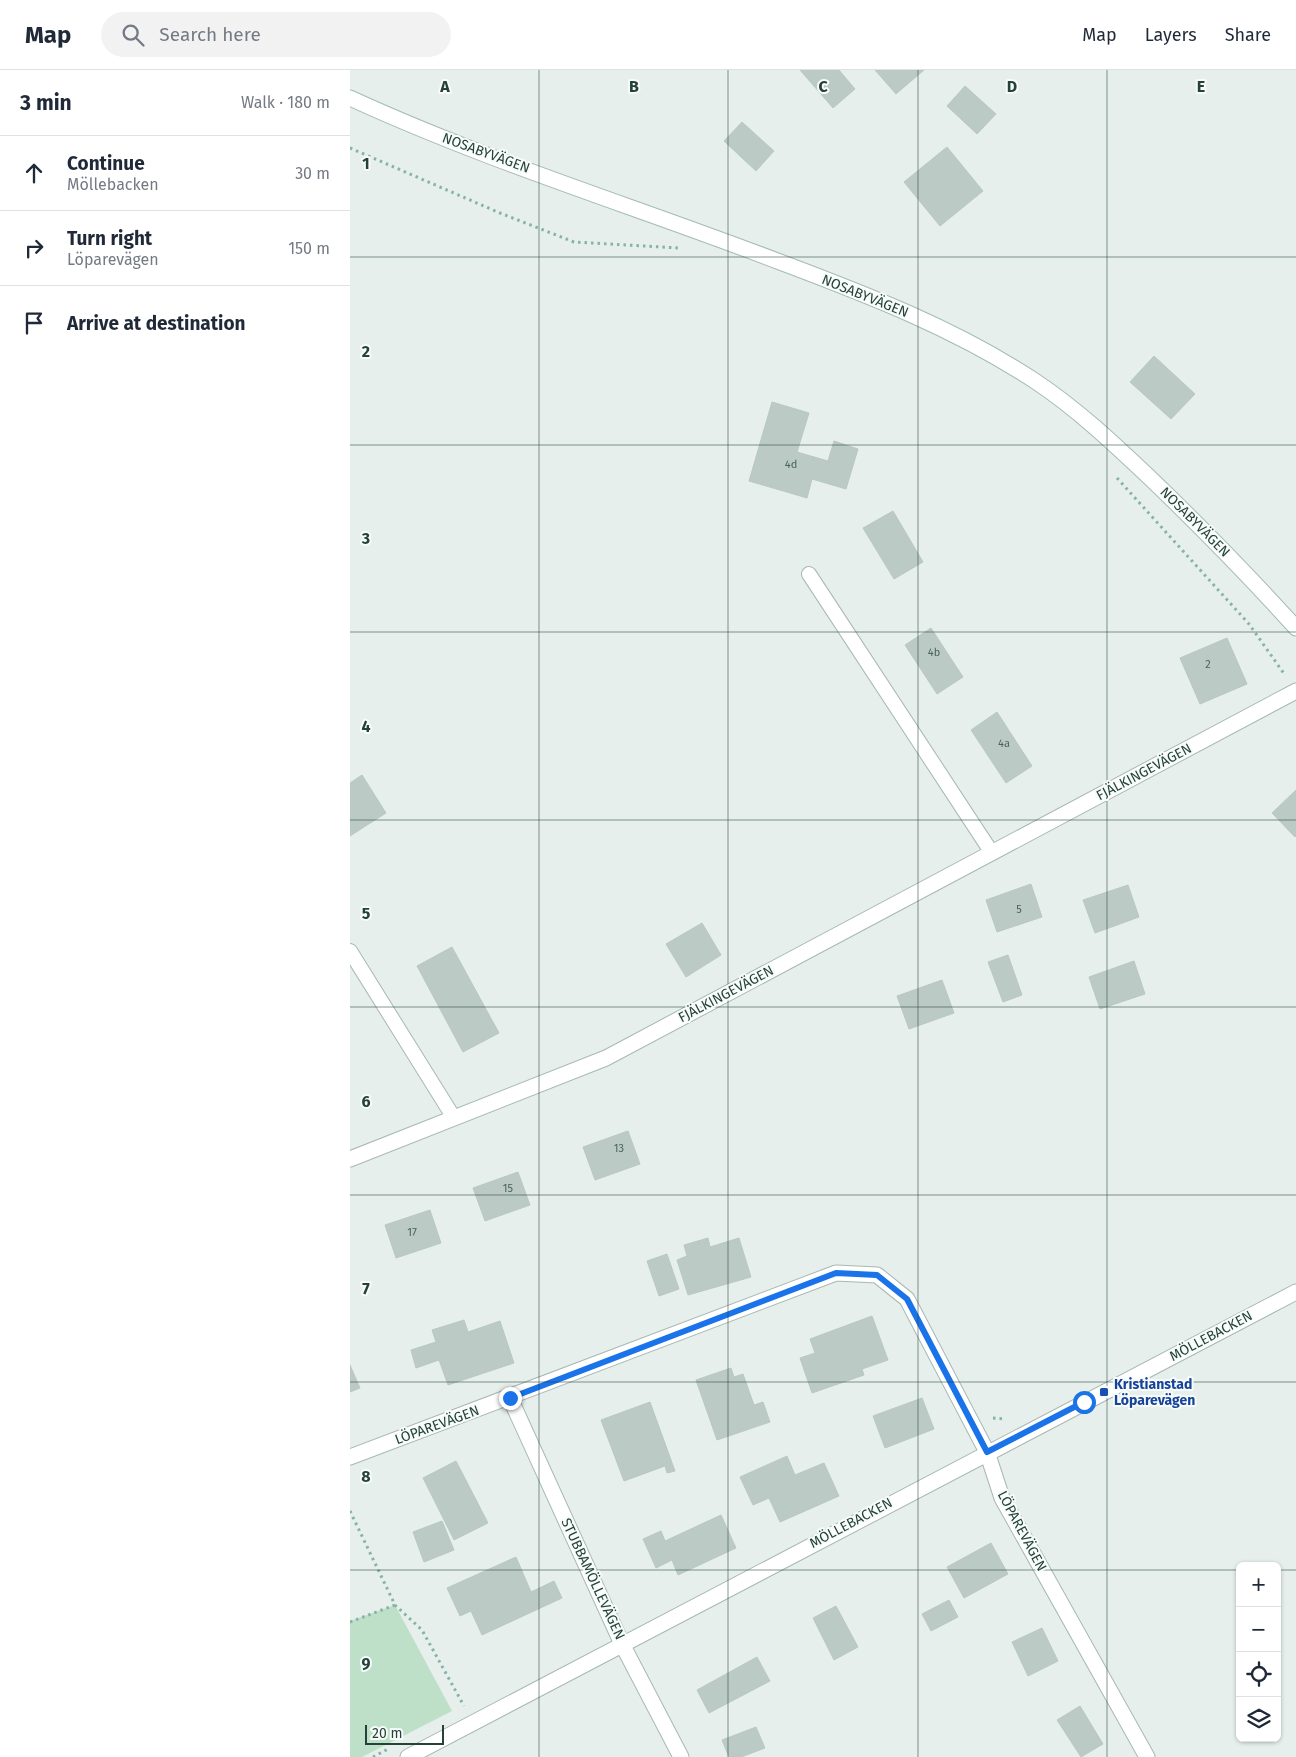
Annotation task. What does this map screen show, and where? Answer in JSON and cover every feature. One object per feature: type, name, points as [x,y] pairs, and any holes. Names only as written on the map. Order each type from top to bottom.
[{"type":"street","name":"NOSABYVÄGEN","points":[[350,98],[404,123],[693,229],[886,303],[959,336],[1035,381],[1088,419],[1180,506],[1258,585],[1296,628]]},
{"type":"street","name":"FJÄLKINGEVÄGEN","points":[[350,1159],[606,1058],[992,853],[1293,686]]},
{"type":"street","name":"LÖPAREVÄGEN","points":[[350,1457],[836,1273],[877,1275],[907,1299],[987,1452],[1002,1498],[1146,1757]]},
{"type":"street","name":"MÖLLEBACKEN","points":[[408,1757],[987,1452],[1296,1292]]},
{"type":"street","name":"STUBBAMÖLLEVÄGEN","points":[[510,1398],[622,1644],[681,1757]]},
{"type":"lane","points":[[809,574],[992,853]]},
{"type":"lane","points":[[350,951],[454,1118]]},
{"type":"path","points":[[350,148],[500,214],[574,242],[680,248]]},
{"type":"path","points":[[1113,474],[1249,624],[1293,686]]},
{"type":"path","points":[[350,1511],[395,1605],[422,1630],[473,1723]]},
{"type":"path","points":[[350,1622],[395,1605]]},
{"type":"green space","points":[[395,1605],[452,1711],[362,1757],[350,1757],[350,1621]]},
{"type":"building","points":[[800,70],[839,70],[855,89],[833,108]]},
{"type":"building","points":[[875,70],[924,70],[896,94]]},
{"type":"building","points":[[965,86],[996,114],[977,134],[947,106]]},
{"type":"building","points":[[742,122],[774,151],[756,171],[724,141]]},
{"type":"building","points":[[947,147],[983,191],[940,226],[904,182]]},
{"type":"building","points":[[1154,356],[1195,394],[1171,419],[1130,382]]},
{"type":"building","points":[[772,402],[809,413],[797,452],[828,461],[834,441],[858,449],[846,489],[812,479],[807,498],[749,481]]},
{"type":"building","points":[[893,511],[923,562],[894,579],[863,528]]},
{"type":"building","points":[[931,628],[963,677],[937,694],[905,645]]},
{"type":"building","points":[[1227,638],[1247,684],[1200,704],[1180,658]]},
{"type":"building","points":[[997,712],[1032,766],[1006,783],[971,730]]},
{"type":"building","points":[[362,775],[386,813],[350,836],[350,783]]},
{"type":"building","points":[[1296,790],[1296,836],[1295,837],[1272,813]]},
{"type":"building","points":[[1031,884],[1042,917],[997,932],[986,900]]},
{"type":"building","points":[[1128,885],[1139,917],[1095,933],[1083,900]]},
{"type":"building","points":[[702,923],[721,955],[686,977],[666,944]]},
{"type":"building","points":[[452,947],[499,1033],[463,1052],[417,966]]},
{"type":"building","points":[[1008,955],[1022,995],[1003,1002],[988,962]]},
{"type":"building","points":[[1134,961],[1145,994],[1100,1009],[1089,977]]},
{"type":"building","points":[[942,980],[954,1013],[909,1029],[897,996]]},
{"type":"building","points":[[628,1131],[640,1164],[595,1180],[583,1147]]},
{"type":"building","points":[[518,1172],[530,1205],[485,1221],[473,1188]]},
{"type":"building","points":[[430,1210],[441,1243],[396,1258],[385,1225]]},
{"type":"building","points":[[708,1238],[710,1247],[739,1238],[751,1277],[688,1295],[677,1260],[687,1256],[684,1245]]},
{"type":"building","points":[[667,1254],[679,1289],[659,1296],[647,1261]]},
{"type":"building","points":[[872,1316],[888,1360],[862,1369],[864,1375],[812,1393],[800,1358],[815,1353],[810,1339]]},
{"type":"building","points":[[464,1320],[468,1332],[500,1321],[514,1363],[448,1385],[439,1360],[416,1368],[411,1350],[436,1342],[432,1330]]},
{"type":"building","points":[[350,1365],[360,1388],[350,1392]]},
{"type":"building","points":[[731,1368],[734,1377],[743,1374],[754,1405],[763,1402],[770,1422],[717,1440],[696,1380]]},
{"type":"building","points":[[922,1398],[934,1429],[885,1448],[873,1416]]},
{"type":"building","points":[[650,1402],[675,1471],[667,1473],[665,1466],[624,1481],[601,1420]]},
{"type":"building","points":[[787,1456],[795,1475],[824,1463],[839,1496],[780,1522],[769,1498],[753,1505],[740,1477]]},
{"type":"building","points":[[456,1461],[488,1523],[454,1540],[423,1478]]},
{"type":"building","points":[[721,1515],[736,1548],[678,1575],[672,1560],[656,1568],[643,1539],[661,1531],[665,1541]]},
{"type":"building","points":[[442,1521],[454,1550],[424,1562],[413,1532]]},
{"type":"building","points":[[991,1543],[1008,1574],[964,1598],[947,1567]]},
{"type":"building","points":[[516,1557],[531,1592],[554,1581],[562,1598],[482,1635],[471,1611],[460,1616],[447,1588]]},
{"type":"building","points":[[949,1600],[958,1617],[931,1631],[922,1614]]},
{"type":"building","points":[[836,1606],[858,1647],[834,1660],[813,1618]]},
{"type":"building","points":[[1042,1628],[1058,1661],[1028,1676],[1012,1642]]},
{"type":"building","points":[[757,1657],[770,1681],[709,1713],[697,1690]]},
{"type":"building","points":[[1080,1706],[1103,1744],[1081,1757],[1057,1720]]},
{"type":"building","points":[[756,1727],[765,1748],[741,1757],[729,1757],[722,1740]]},
{"type":"place","name":"Kristianstad Löparevägen","points":[[1104,1392]]},
{"type":"route","points":[[510,1398],[836,1273],[877,1275],[907,1299],[987,1452],[1084,1402]]}]
